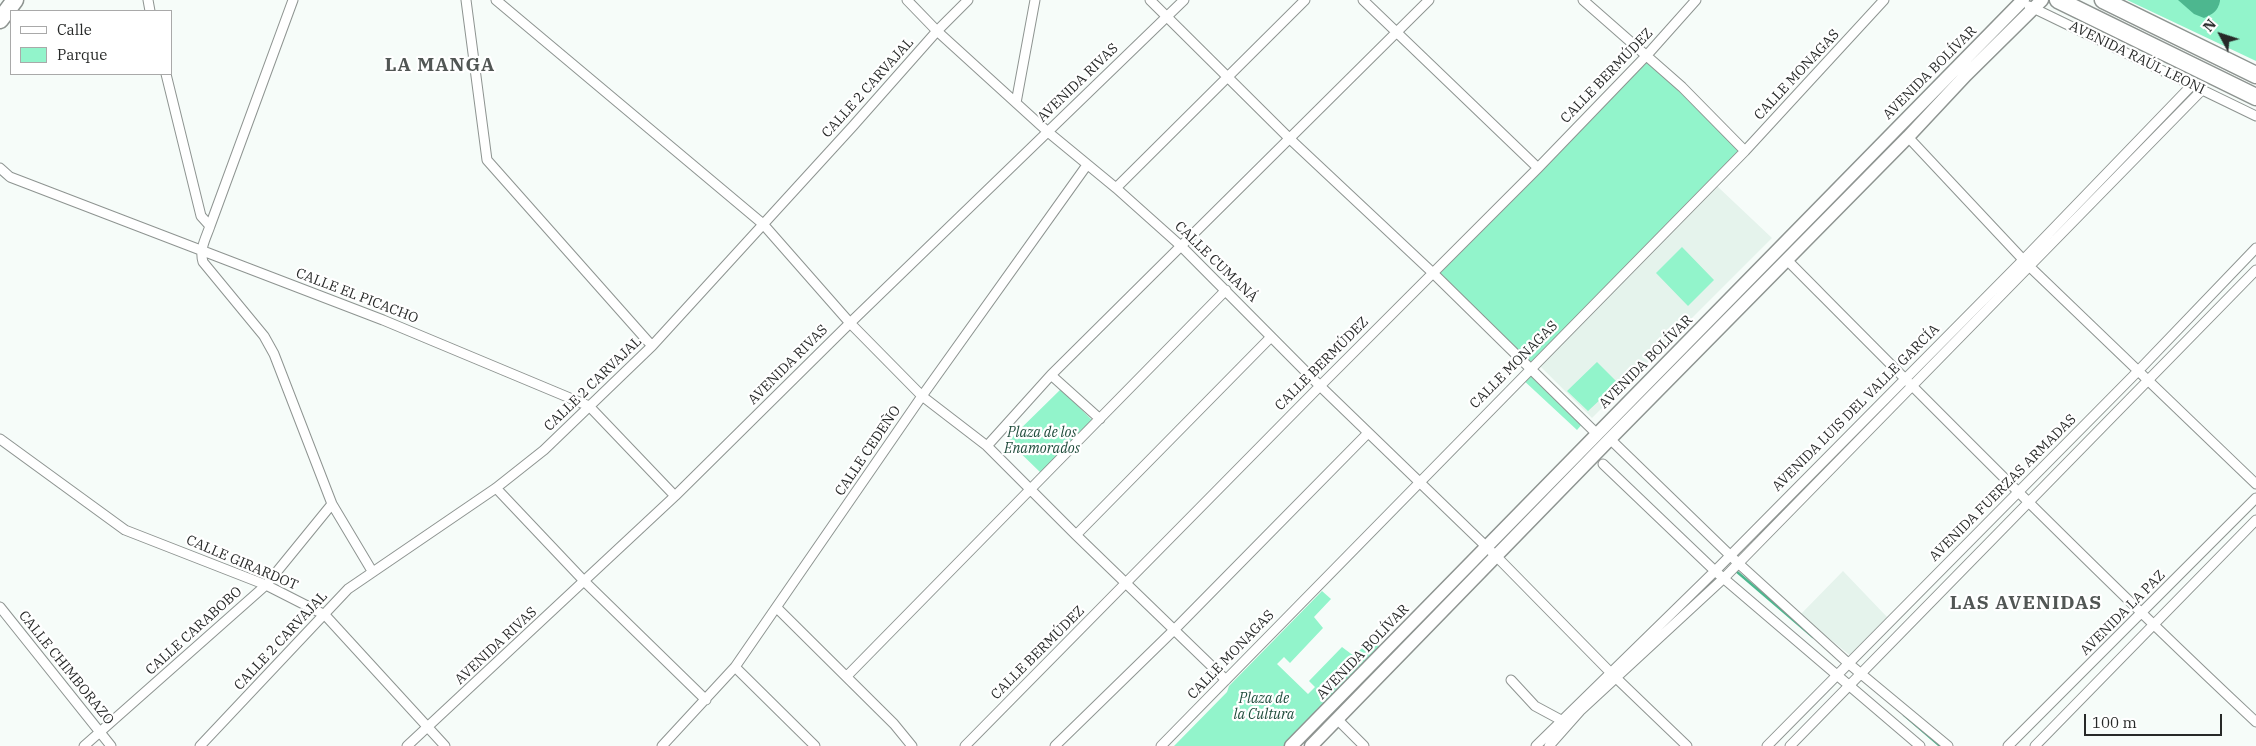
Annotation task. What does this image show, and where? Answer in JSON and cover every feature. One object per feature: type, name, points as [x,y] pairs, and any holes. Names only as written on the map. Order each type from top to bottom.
[{"type":"highway","points":[[0,20],[15,0]]},
{"type":"highway","name":"AVENIDA RAÚL LEONI","points":[[2058,0],[2256,97]]},
{"type":"highway","points":[[2103,0],[2256,75]]},
{"type":"street","points":[[293,0],[201,251],[203,262],[264,336],[274,354],[332,504],[372,571]]},
{"type":"street","points":[[466,0],[487,160],[652,346]]},
{"type":"street","points":[[496,0],[763,224],[850,323],[922,396],[988,446],[1076,535],[1226,680]]},
{"type":"street","name":"CALLE CUMANÁ","points":[[907,0],[937,31],[1048,132],[1116,188],[1182,247],[1320,386],[1491,551],[1686,746]]},
{"type":"street","name":"CALLE 2 CARVAJAL","points":[[200,746],[348,589],[496,488],[544,450],[652,346],[937,31],[968,0]]},
{"type":"street","points":[[1016,103],[1035,0]]},
{"type":"street","points":[[1150,0],[1290,139],[1434,274],[1529,370],[1596,434]]},
{"type":"street","name":"AVENIDA RIVAS","points":[[407,746],[675,496],[850,323],[1184,0]]},
{"type":"street","points":[[1116,188],[1305,0]]},
{"type":"street","points":[[1363,0],[1538,168]]},
{"type":"street","points":[[988,446],[1051,374],[1182,247],[1429,0]]},
{"type":"street","points":[[1583,0],[1648,55],[1745,150]]},
{"type":"street","name":"CALLE BERMÚDEZ","points":[[966,746],[1320,386],[1538,168],[1648,55],[1696,0]]},
{"type":"street","name":"CALLE MONAGAS","points":[[1161,746],[1745,150],[1884,0]]},
{"type":"street","name":"AVENIDA RAÚL LEONI","points":[[2021,1],[2038,4],[2192,85],[2256,116]]},
{"type":"street","name":"AVENIDA BOLÍVAR","points":[[1311,746],[1338,719],[1596,434],[2021,1]]},
{"type":"street","name":"AVENIDA BOLÍVAR","points":[[1291,746],[1610,438],[2038,4]]},
{"type":"street","points":[[166,75],[201,216],[210,226]]},
{"type":"street","name":"AVENIDA LUIS DEL VALLE GARCÍA","points":[[1536,746],[1561,720],[1614,676],[1724,578],[1912,386],[2192,85]]},
{"type":"street","name":"AVENIDA LUIS DEL VALLE GARCÍA","points":[[1549,746],[1580,711],[1730,555],[1904,378],[2027,263],[2202,90]]},
{"type":"street","points":[[1908,137],[2027,263],[2256,484]]},
{"type":"street","name":"CALLE CEDEÑO","points":[[662,746],[735,667],[922,396],[1088,165]]},
{"type":"street","name":"CALLE EL PICACHO","points":[[0,168],[10,177],[383,320],[589,406],[675,496]]},
{"type":"street","name":"AVENIDA FUERZAS ARMADAS","points":[[1767,746],[2139,370],[2256,248]]},
{"type":"street","points":[[1787,260],[2018,493],[2154,626],[2256,722]]},
{"type":"street","name":"AVENIDA FUERZAS ARMADAS","points":[[1790,746],[2256,270]]},
{"type":"street","points":[[846,676],[1226,290]]},
{"type":"street","points":[[1076,535],[1271,337]]},
{"type":"street","points":[[1051,374],[1100,419]]},
{"type":"street","points":[[1055,746],[1175,629],[1368,433]]},
{"type":"street","points":[[1610,438],[1738,563],[1848,664],[1948,746]]},
{"type":"street","name":"CALLE GIRARDOT","points":[[0,439],[124,530],[266,585],[325,615],[445,746]]},
{"type":"street","points":[[1603,464],[1715,571],[1920,746]]},
{"type":"street","points":[[496,488],[585,582],[706,700]]},
{"type":"street","name":"AVENIDA LA PAZ","points":[[2008,746],[2256,498]]},
{"type":"street","name":"CALLE CARABOBO","points":[[84,746],[266,585],[332,504]]},
{"type":"street","points":[[2035,746],[2256,520]]},
{"type":"street","name":"CALLE CHIMBORAZO","points":[[0,607],[111,746]]},
{"type":"street","points":[[777,608],[894,724],[912,746]]},
{"type":"street","points":[[735,667],[815,746]]},
{"type":"street","points":[[1511,680],[1535,706],[1561,720]]},
{"type":"street","points":[[1338,719],[1364,746]]},
{"type":"shaded area","points":[[2178,0],[2220,1],[2215,12],[2204,18],[2194,14]]},
{"type":"shaded area","points":[[1717,186],[1772,238],[1592,418],[1538,364]]},
{"type":"shaded area","points":[[1843,571],[1888,618],[1851,656],[1800,615]]},
{"type":"green space","points":[[2127,0],[2256,0],[2256,61]]},
{"type":"green space","points":[[1647,55],[1745,151],[1529,369],[1584,422],[1577,430],[1521,378],[1529,370],[1434,274]]},
{"type":"green space","points":[[1682,247],[1714,280],[1688,306],[1656,273]]},
{"type":"green space","points":[[1597,362],[1618,383],[1588,411],[1567,391]]},
{"type":"green space","name":"Plaza de los Enamorados","points":[[1061,389],[1094,422],[1042,474],[1008,441]]},
{"type":"green space","name":"Plaza de la Cultura","points":[[1322,591],[1331,599],[1314,617],[1323,628],[1290,663],[1284,657],[1277,664],[1308,694],[1315,687],[1309,681],[1342,647],[1354,656],[1371,639],[1382,649],[1286,746],[1174,746],[1227,692],[1229,686]]},
{"type":"waterway","points":[[1736,571],[1813,637]]},
{"type":"waterway","points":[[1904,715],[1940,746]]},
{"type":"district","name":"LA MANGA","points":[[440,66]]},
{"type":"district","name":"LAS AVENIDAS","points":[[2026,604]]}]
